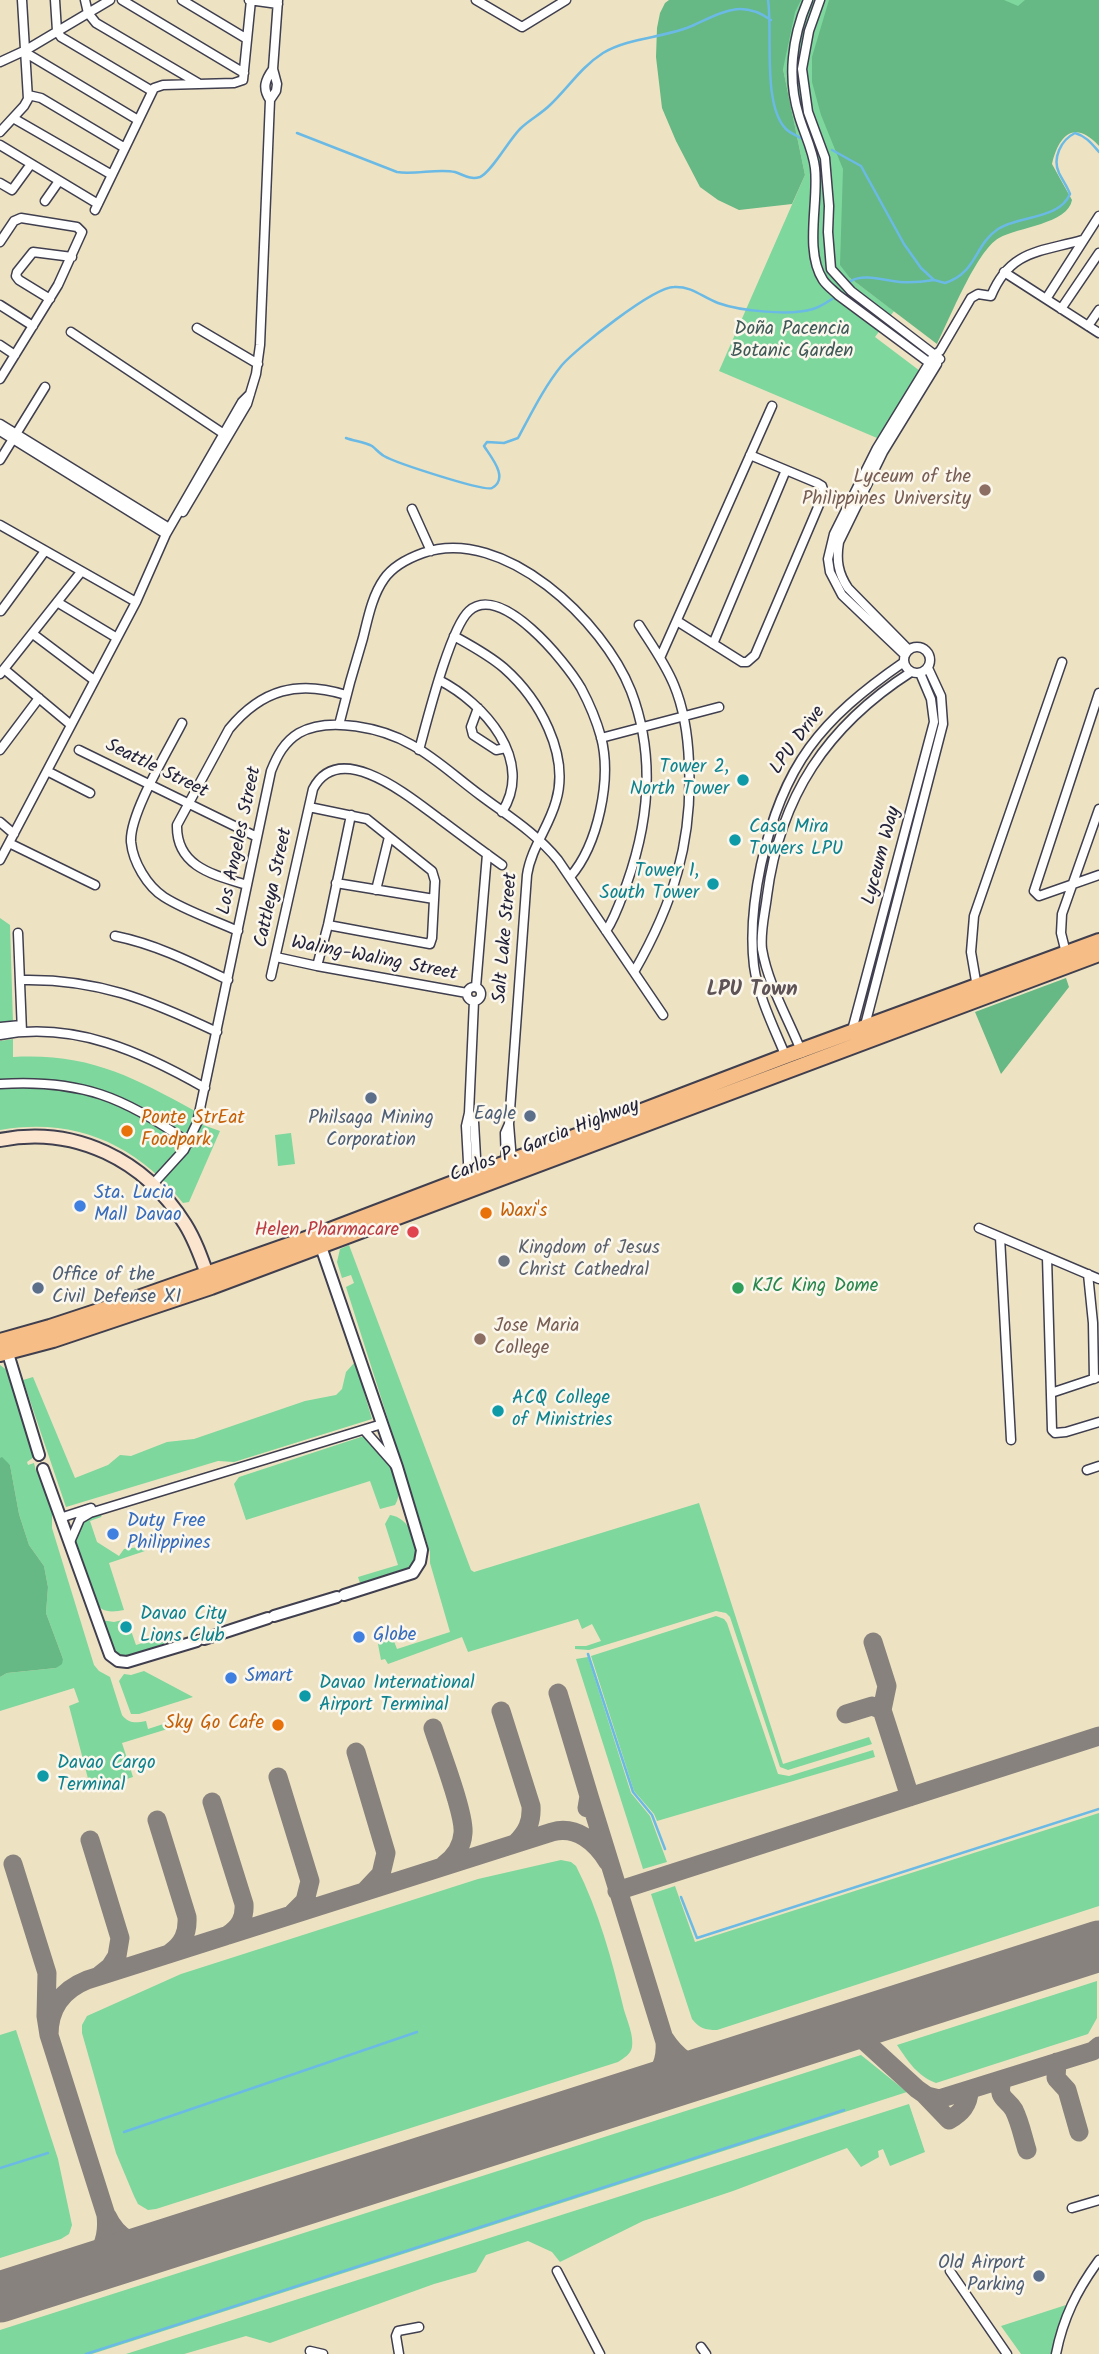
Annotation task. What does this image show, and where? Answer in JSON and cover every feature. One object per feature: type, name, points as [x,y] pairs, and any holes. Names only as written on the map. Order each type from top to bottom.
[{"type":"highway","name":"Carlos P. Garcia Highway","points":[[475,1182],[509,1162],[788,1063],[807,1065],[859,1038],[1068,959],[1099,941]]},
{"type":"highway","name":"Carlos P. Garcia Highway","points":[[945,1006],[977,987],[1068,959],[1099,954]]},
{"type":"highway","name":"Carlos P. Garcia Highway","points":[[3,1347],[143,1311],[319,1241],[788,1063],[802,1051],[859,1038]]},
{"type":"highway","name":"Carlos P. Garcia Highway","points":[[3,1347],[61,1324],[207,1274],[319,1241]]},
{"type":"main road","points":[[0,1140],[40,1136],[74,1141],[117,1158],[153,1184],[171,1204],[187,1227],[207,1274]]},
{"type":"street","points":[[0,132],[24,106],[28,95],[22,0]]},
{"type":"street","points":[[55,0],[57,31],[64,39],[152,91]]},
{"type":"street","points":[[85,0],[88,13],[96,23],[200,84]]},
{"type":"street","points":[[0,62],[26,51],[110,0]]},
{"type":"street","points":[[122,0],[244,74]]},
{"type":"street","points":[[182,0],[247,39]]},
{"type":"street","points":[[0,145],[97,207],[152,91],[160,85],[237,83],[243,80],[250,0],[278,2],[273,69],[265,83],[265,91],[270,100],[258,363],[247,404],[229,439],[185,511],[176,519]]},
{"type":"street","points":[[482,1],[522,27],[566,0]]},
{"type":"street","points":[[808,0],[797,36],[792,67],[799,115],[815,168],[816,262],[824,282],[838,295],[932,365]]},
{"type":"street","points":[[820,0],[809,31],[802,69],[808,112],[825,158],[830,206],[829,262],[835,275],[851,291],[938,355]]},
{"type":"street","points":[[26,51],[138,120]]},
{"type":"street","points":[[28,95],[41,98],[125,148]]},
{"type":"street","points":[[13,118],[112,175]]},
{"type":"street","points":[[0,183],[12,190],[31,164]]},
{"type":"street","points":[[45,201],[59,181]]},
{"type":"street","points":[[1046,299],[1099,216]]},
{"type":"street","points":[[0,242],[18,219],[77,227],[82,230],[72,257],[50,299],[0,379]]},
{"type":"street","points":[[906,656],[921,648],[928,652],[931,660],[920,671],[906,656],[848,588],[841,578],[836,556],[839,542],[883,452],[971,298],[978,294],[991,296],[1010,265],[1027,255],[1082,240]]},
{"type":"street","points":[[50,299],[19,280],[17,272],[33,252],[72,257]]},
{"type":"street","points":[[1061,309],[1099,253]]},
{"type":"street","points":[[1004,272],[1099,333]]},
{"type":"street","points":[[0,305],[33,326]]},
{"type":"street","points":[[1088,326],[1099,310]]},
{"type":"street","points":[[874,323],[881,314]]},
{"type":"street","points":[[197,328],[258,363]]},
{"type":"street","points":[[71,332],[224,434]]},
{"type":"street","points":[[0,345],[15,355]]},
{"type":"street","points":[[0,460],[45,387]]},
{"type":"street","points":[[0,860],[136,602],[168,531],[250,394]]},
{"type":"street","points":[[660,658],[772,406]]},
{"type":"street","points":[[0,424],[14,437]]},
{"type":"street","points":[[0,431],[168,531]]},
{"type":"street","points":[[677,621],[742,662],[751,660],[823,497],[822,486],[750,455]]},
{"type":"street","points":[[713,643],[786,470]]},
{"type":"street","points":[[412,509],[431,551]]},
{"type":"street","points":[[1,527],[136,602]]},
{"type":"street","points":[[339,725],[372,604],[383,580],[400,565],[431,551],[450,547],[469,548],[496,555],[524,571],[575,609],[617,663],[643,729],[647,783],[642,829],[621,900],[606,931]]},
{"type":"street","points":[[1,611],[45,551]]},
{"type":"street","points":[[71,725],[2,671],[81,572]]},
{"type":"street","points":[[57,602],[117,638]]},
{"type":"street","points":[[419,750],[439,680],[461,620],[471,609],[485,603],[505,610],[551,648],[567,667],[592,709],[601,738],[604,778],[602,800],[590,843],[580,866],[570,877]]},
{"type":"street","points":[[634,972],[662,918],[684,852],[691,800],[684,717],[674,684],[639,625]]},
{"type":"street","points":[[33,634],[94,680]]},
{"type":"street","name":"Salt Lake Street","points":[[454,636],[503,667],[524,688],[550,733],[558,762],[560,785],[552,813],[531,857],[527,875],[509,1124],[509,1162]]},
{"type":"street","name":"LPU Drive","points":[[788,1063],[754,968],[753,909],[767,839],[784,788],[809,747],[843,708],[906,656]]},
{"type":"street","points":[[977,987],[971,952],[974,916],[1062,662]]},
{"type":"street","name":"LPU Drive","points":[[807,1065],[770,976],[762,945],[769,876],[777,842],[803,780],[851,717],[875,696],[920,671]]},
{"type":"street","name":"Lyceum Way","points":[[859,1038],[864,987],[934,722],[931,699],[920,671]]},
{"type":"street","name":"Lyceum Way","points":[[859,1038],[943,724],[941,696],[920,671]]},
{"type":"street","points":[[439,680],[457,689],[478,708],[493,724],[506,748],[514,774],[514,785],[510,800],[502,812]]},
{"type":"street","points":[[247,885],[201,869],[183,852],[177,838],[177,825],[229,729],[252,706],[269,695],[286,689],[308,687],[346,695]]},
{"type":"street","points":[[1099,693],[1034,891],[1039,896],[1099,875]]},
{"type":"street","points":[[0,750],[39,698]]},
{"type":"street","points":[[601,738],[719,707]]},
{"type":"street","points":[[478,708],[471,727],[473,735],[496,750],[506,748]]},
{"type":"street","points":[[182,723],[136,818],[131,842],[136,862],[152,887],[164,897],[238,931]]},
{"type":"street","name":"Los Angeles Street","points":[[153,1184],[180,1157],[197,1123],[271,771],[284,746],[300,732],[312,728],[339,725],[379,732],[411,744],[540,839],[570,877],[663,1015]]},
{"type":"street","name":"Seattle Street","points":[[79,750],[257,836]]},
{"type":"street","name":"Cattleya Street","points":[[271,976],[309,807],[317,780],[330,772],[347,769],[371,775],[394,786],[502,865]]},
{"type":"street","points":[[47,771],[90,793]]},
{"type":"street","points":[[309,807],[367,819],[432,871],[435,881],[430,944],[328,925]]},
{"type":"street","points":[[1068,959],[1062,941],[1061,923],[1099,809]]},
{"type":"street","points":[[317,966],[351,815]]},
{"type":"street","points":[[0,822],[14,834]]},
{"type":"street","points":[[376,890],[389,836]]},
{"type":"street","points":[[9,843],[96,885]]},
{"type":"street","points":[[474,1002],[479,1000],[482,994],[476,987],[487,854]]},
{"type":"street","points":[[336,883],[434,899]]},
{"type":"street","points":[[18,933],[21,1029]]},
{"type":"street","points":[[115,936],[163,950],[228,980]]},
{"type":"street","name":"Waling-Waling Street","points":[[276,957],[467,993]]},
{"type":"street","points":[[19,981],[60,981],[106,988],[156,1004],[217,1032]]},
{"type":"street","points":[[474,1002],[469,999],[467,993],[469,989],[476,987]]},
{"type":"street","points":[[864,987],[874,989]]},
{"type":"street","points":[[474,1002],[469,1113],[474,1122],[475,1182]]},
{"type":"street","points":[[0,1027],[63,1032],[105,1041],[161,1064],[205,1088]]},
{"type":"street","points":[[0,1035],[21,1029]]},
{"type":"street","points":[[0,1084],[56,1083],[92,1091],[147,1114],[189,1143]]},
{"type":"street","points":[[979,1227],[1099,1279]]},
{"type":"street","points":[[1000,1237],[1011,1440]]},
{"type":"street","points":[[43,1469],[105,1647],[113,1658],[127,1662],[415,1572],[420,1562],[421,1545],[319,1241]]},
{"type":"street","points":[[1047,1257],[1053,1432],[1066,1432],[1099,1422]]},
{"type":"street","points":[[1051,1393],[1096,1378],[1096,1324],[1088,1274]]},
{"type":"street","points":[[3,1347],[39,1455]]},
{"type":"street","points":[[70,1542],[77,1524],[84,1516],[382,1424]]},
{"type":"street","points":[[365,1431],[397,1467]]},
{"type":"street","points":[[1087,1470],[1099,1466]]},
{"type":"street","points":[[60,1518],[214,1471],[222,1475]]},
{"type":"street","points":[[1072,2208],[1099,2200]]},
{"type":"street","points":[[1056,2354],[1071,2304],[1099,2260]]},
{"type":"street","points":[[557,2271],[600,2354]]},
{"type":"street","points":[[950,2271],[1007,2354]]},
{"type":"street","points":[[400,2354],[396,2336],[398,2331],[419,2327]]},
{"type":"street","points":[[310,2351],[323,2354]]},
{"type":"green space","points":[[669,0],[801,0],[795,12],[783,69],[805,175],[792,204],[739,210],[700,187],[662,108],[656,57],[657,28],[660,13]]},
{"type":"green space","name":"Doña Pacencia Botanic Garden","points":[[780,0],[1099,0],[850,278],[894,311],[875,337],[920,371],[877,438],[719,371],[805,175],[783,69]]},
{"type":"green space","points":[[829,0],[1004,0],[1018,6],[1025,0],[1099,0],[1099,146],[1090,138],[1075,132],[1064,138],[1052,164],[1072,200],[1068,208],[1052,220],[1007,234],[991,245],[973,270],[937,344],[850,278],[840,265],[843,169],[821,115],[812,82],[812,57]]},
{"type":"green space","points":[[0,918],[10,925],[13,1023],[0,1025]]},
{"type":"green space","points":[[1066,978],[1069,987],[1001,1074],[975,1012]]},
{"type":"green space","points":[[13,1039],[13,1057],[64,1059],[108,1069],[206,1114],[203,1125],[220,1131],[189,1202],[183,1203],[165,1182],[145,1165],[102,1140],[54,1128],[0,1130],[0,1041]]},
{"type":"green space","points":[[291,1133],[295,1164],[278,1166],[275,1135]]},
{"type":"green space","points":[[349,1245],[471,1570],[474,1572],[699,1503],[783,1764],[869,1737],[872,1744],[788,1770],[780,1767],[730,1617],[726,1613],[716,1611],[589,1650],[575,1649],[575,1646],[601,1641],[592,1624],[582,1629],[578,1619],[468,1652],[462,1637],[388,1664],[385,1659],[381,1660],[378,1644],[381,1637],[392,1636],[397,1649],[450,1632],[430,1563],[430,1552],[346,1287],[354,1283],[351,1275],[342,1278],[337,1262],[340,1249]]},
{"type":"green space","points":[[355,1362],[372,1419],[234,1462],[218,1461],[66,1507],[23,1380],[33,1377],[75,1478],[108,1465],[120,1455],[131,1456],[167,1442],[194,1439],[305,1401],[336,1395],[342,1389],[346,1372]]},
{"type":"green space","points":[[0,1365],[8,1371],[34,1457],[27,1462],[28,1465],[34,1463],[38,1471],[52,1513],[52,1528],[94,1665],[110,1677],[122,1715],[127,1720],[146,1721],[148,1729],[185,1717],[187,1723],[122,1743],[133,1777],[91,1790],[69,1706],[79,1702],[74,1688],[0,1711],[0,1677],[7,1673],[56,1668],[63,1659],[46,1613],[48,1587],[44,1566],[29,1545],[19,1514],[10,1465],[0,1458]]},
{"type":"green space","points":[[364,1436],[378,1449],[396,1477],[398,1497],[395,1505],[380,1509],[370,1481],[246,1520],[234,1484],[239,1477]]},
{"type":"green space","points":[[0,1458],[10,1465],[19,1514],[29,1545],[44,1566],[48,1587],[46,1613],[63,1659],[62,1664],[56,1668],[7,1673],[0,1677]]},
{"type":"green space","points":[[103,1512],[101,1517],[90,1521],[97,1542],[119,1556],[124,1549],[139,1547],[145,1551],[109,1563],[124,1610],[107,1611],[93,1598],[76,1541],[84,1518]]},
{"type":"green space","points":[[390,1515],[402,1520],[412,1532],[417,1546],[416,1560],[409,1570],[360,1583],[358,1577],[398,1565],[385,1524]]},
{"type":"green space","points":[[716,1616],[727,1623],[778,1774],[789,1776],[873,1750],[875,1757],[657,1821],[634,1791],[591,1656]]},
{"type":"green space","points":[[127,1619],[136,1645],[174,1633],[177,1643],[145,1655],[119,1656],[109,1645],[101,1620],[114,1622]]},
{"type":"green space","points":[[588,1657],[631,1793],[650,1816],[667,1862],[643,1869],[576,1659]]},
{"type":"green space","points":[[144,1671],[193,1697],[139,1714],[131,1714],[119,1681],[124,1674]]},
{"type":"green space","points":[[1099,1813],[1099,1906],[717,2030],[703,2028],[692,2019],[651,1894],[675,1886],[695,1942]]},
{"type":"green space","points":[[561,1860],[576,1866],[592,1900],[630,2028],[632,2043],[629,2054],[618,2062],[156,2209],[148,2210],[138,2204],[116,2153],[82,2033],[82,2025],[87,2016],[181,1974],[478,1879]]},
{"type":"green space","points":[[1097,1981],[1097,2018],[1088,2034],[936,2083],[918,2072],[897,2045]]},
{"type":"green space","points":[[16,2030],[58,2159],[72,2225],[69,2234],[61,2239],[0,2258],[0,2035]]},
{"type":"green space","points":[[861,2055],[907,2092],[92,2354],[0,2354],[0,2330]]},
{"type":"green space","points":[[909,2104],[925,2152],[890,2166],[883,2149],[878,2151],[879,2157],[861,2167],[847,2148],[643,2221],[560,2262],[552,2252],[528,2241],[486,2255],[476,2272],[434,2284],[270,2343],[246,2336],[184,2354],[126,2354]]},
{"type":"green space","points":[[1066,2305],[1051,2354],[1021,2354],[1001,2326]]},
{"type":"waterway","points":[[768,0],[774,103],[786,129],[800,138]]},
{"type":"waterway","points":[[297,133],[397,172],[449,171],[476,178],[490,169],[521,128],[557,98],[581,71],[603,53],[625,44],[683,29],[733,10],[751,10],[771,20]]},
{"type":"waterway","points":[[832,150],[861,166],[904,244],[921,268],[934,280],[945,283],[970,266],[984,243],[998,229],[1048,213],[1065,202],[1070,194],[1059,173],[1057,156],[1070,136],[1075,133],[1082,136],[1099,152]]},
{"type":"waterway","points":[[851,281],[869,278],[904,282],[934,280]]},
{"type":"waterway","points":[[346,438],[372,446],[392,460],[474,486],[492,488],[497,484],[499,473],[484,446],[487,442],[504,443],[518,438],[562,365],[598,333],[650,297],[664,290],[680,287],[727,306],[779,312],[813,309],[832,299]]},
{"type":"waterway","points":[[588,1654],[633,1792],[652,1815],[665,1849]]},
{"type":"waterway","points":[[681,1897],[697,1938],[1099,1809]]},
{"type":"waterway","points":[[124,2132],[417,2032]]},
{"type":"waterway","points":[[86,2354],[844,2110]]},
{"type":"waterway","points":[[0,2168],[48,2153]]},
{"type":"taxiway","points":[[873,1642],[887,1686],[882,1710],[910,1797]]},
{"type":"taxiway","points":[[558,1693],[589,1796],[587,1808]]},
{"type":"taxiway","points":[[846,1714],[872,1706],[882,1710]]},
{"type":"taxiway","points":[[501,1711],[531,1806],[528,1826],[516,1843]]},
{"type":"taxiway","points":[[433,1728],[463,1824],[459,1847],[444,1865]]},
{"type":"taxiway","points":[[617,1891],[1099,1736]]},
{"type":"taxiway","points":[[356,1752],[386,1853],[381,1874],[366,1890]]},
{"type":"taxiway","points":[[278,1777],[310,1881],[305,1901],[293,1913]]},
{"type":"taxiway","points":[[589,1796],[665,2042],[662,2066],[636,2094]]},
{"type":"taxiway","points":[[212,1802],[244,1904],[241,1922],[228,1935]]},
{"type":"taxiway","points":[[157,1820],[187,1917],[184,1938],[170,1953]]},
{"type":"taxiway","points":[[49,2035],[54,2008],[71,1989],[87,1980],[552,1832],[569,1831],[585,1837],[598,1848],[608,1862]]},
{"type":"taxiway","points":[[90,1840],[120,1938],[117,1956],[110,1967],[100,1975]]},
{"type":"taxiway","points":[[13,1864],[47,1973],[46,2016],[49,2035],[106,2215],[106,2233],[102,2248],[79,2272]]},
{"type":"taxiway","points":[[848,2026],[917,2089],[927,2096],[939,2099],[1093,2051],[1099,2046]]},
{"type":"taxiway","points":[[664,2038],[685,2060],[714,2069]]},
{"type":"taxiway","points":[[1057,2062],[1056,2078],[1067,2090],[1079,2132]]},
{"type":"taxiway","points":[[1002,2080],[1001,2095],[1014,2110],[1027,2150]]},
{"type":"taxiway","points":[[924,2094],[949,2120],[964,2108],[969,2090]]},
{"type":"taxiway","points":[[107,2216],[122,2236],[136,2244],[161,2246]]},
{"type":"runway","points":[[0,2297],[1099,1946]]},
{"type":"place","name":"Lyceum of the Philippines University","points":[[985,490]]},
{"type":"place","name":"Tower 2, North Tower","points":[[743,780]]},
{"type":"place","name":"Casa Mira Towers LPU","points":[[735,840]]},
{"type":"place","name":"Tower 1, South Tower","points":[[713,884]]},
{"type":"place","name":"Philsaga Mining Corporation","points":[[371,1098]]},
{"type":"place","name":"Eagle","points":[[530,1116]]},
{"type":"place","name":"Ponte StrEat Foodpark","points":[[127,1131]]},
{"type":"place","name":"Sta. Lucia Mall Davao","points":[[80,1206]]},
{"type":"place","name":"Waxi's","points":[[486,1213]]},
{"type":"place","name":"Helen Pharmacare","points":[[413,1232]]},
{"type":"place","name":"Kingdom of Jesus Christ Cathedral","points":[[504,1261]]},
{"type":"place","name":"Office of the Civil Defense XI","points":[[38,1288]]},
{"type":"place","name":"KJC King Dome","points":[[738,1288]]},
{"type":"place","name":"Jose Maria College","points":[[480,1339]]},
{"type":"place","name":"ACQ College of Ministries","points":[[498,1411]]},
{"type":"place","name":"Duty Free Philippines","points":[[113,1534]]},
{"type":"place","name":"Davao City Lions Club","points":[[126,1627]]},
{"type":"place","name":"Globe","points":[[359,1637]]},
{"type":"place","name":"Smart","points":[[231,1678]]},
{"type":"place","name":"Davao International Airport Terminal","points":[[305,1696]]},
{"type":"place","name":"Sky Go Cafe","points":[[278,1725]]},
{"type":"place","name":"Davao Cargo Terminal","points":[[43,1776]]},
{"type":"place","name":"Old Airport Parking","points":[[1039,2276]]},
{"type":"district","name":"LPU Town","points":[[752,991]]}]
